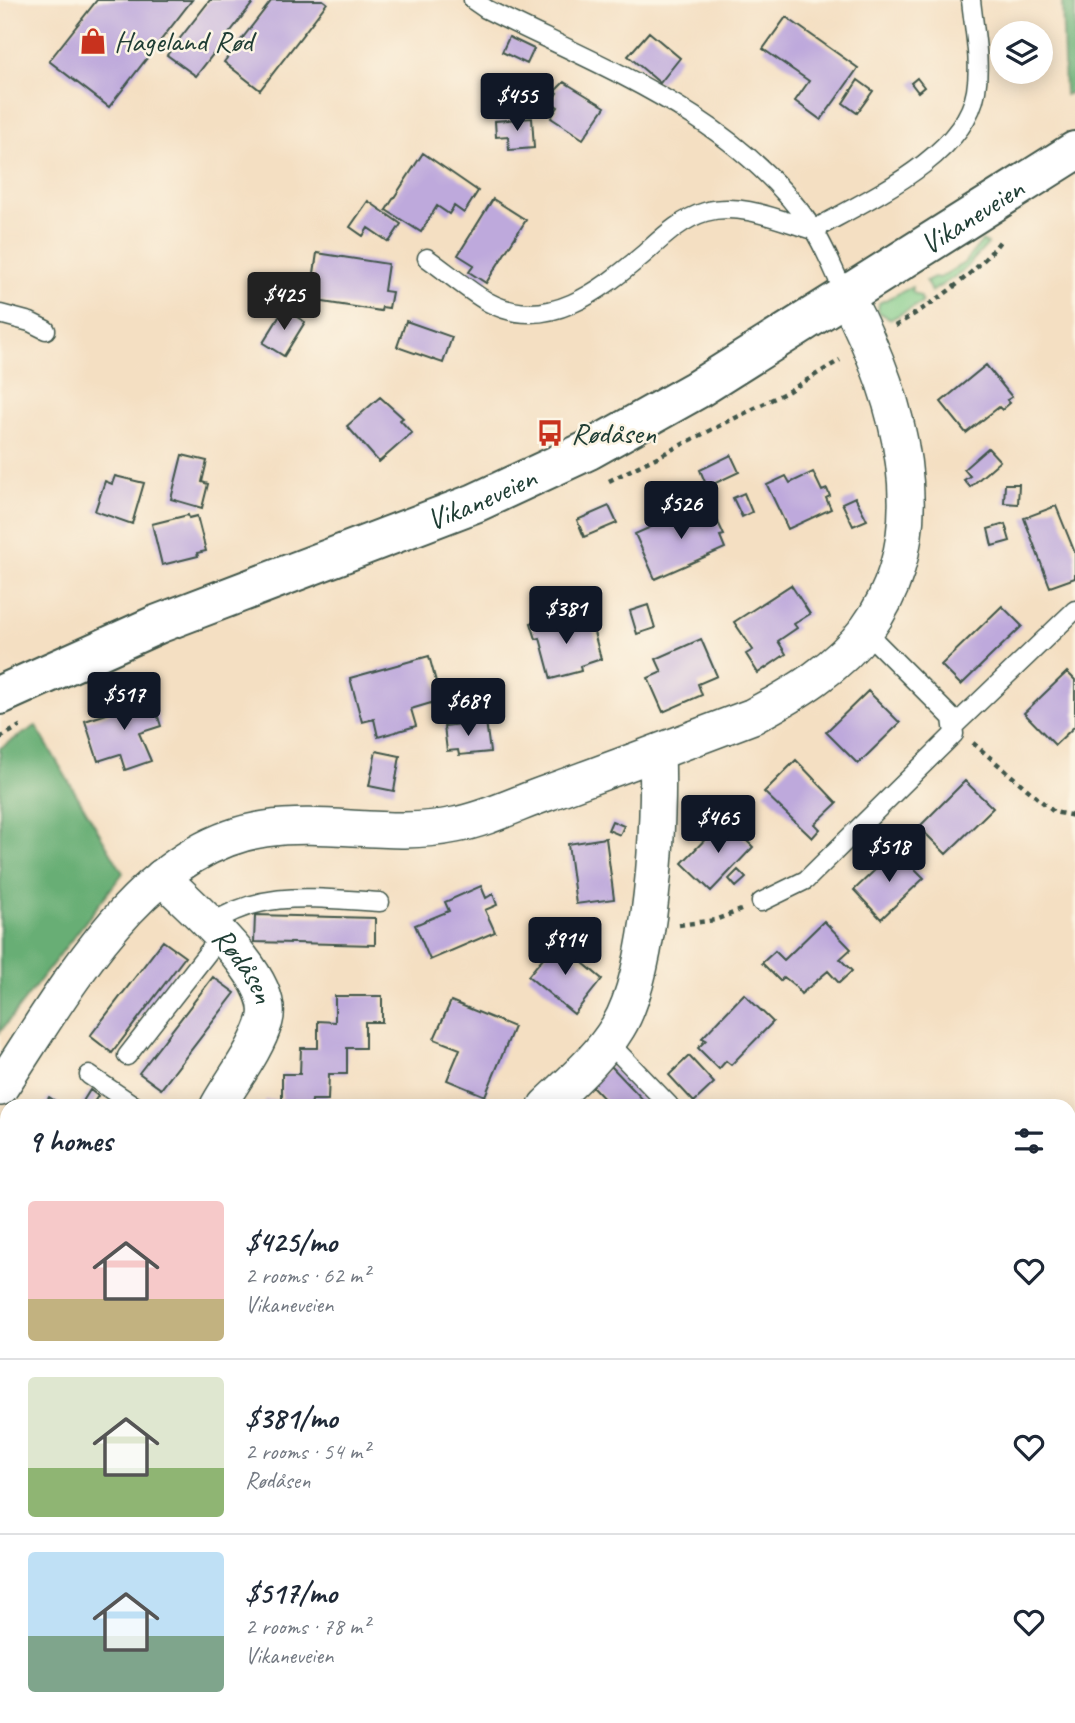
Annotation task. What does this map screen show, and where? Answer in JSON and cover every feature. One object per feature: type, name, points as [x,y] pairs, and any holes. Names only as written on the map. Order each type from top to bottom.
[{"type":"main road","name":"Vikaneveien","points":[[0,695],[113,643],[526,480],[649,418],[1075,151]]},
{"type":"street","points":[[0,1088],[112,926],[162,877],[193,856],[233,837],[254,832],[298,827],[407,831],[471,822],[753,716],[787,698],[818,676],[865,631],[892,583],[904,540],[907,506],[891,404],[870,342],[846,296]]},
{"type":"street","points":[[553,1099],[608,1042],[632,998],[646,927],[657,753]]},
{"type":"street","name":"Rødåsen","points":[[162,877],[253,971],[262,987],[267,1009],[260,1033],[222,1099]]},
{"type":"lane","points":[[473,0],[578,56],[621,73],[699,118],[754,163],[813,230],[846,296]]},
{"type":"lane","points":[[427,258],[488,302],[511,310],[540,312],[570,306],[591,296],[669,232],[705,212],[753,212],[813,230],[907,176],[940,150],[955,134],[969,113],[978,76],[971,0]]},
{"type":"lane","points":[[0,314],[30,322],[46,330]]},
{"type":"lane","points":[[761,902],[806,880],[1075,611]]},
{"type":"lane","points":[[865,631],[952,718],[955,730]]},
{"type":"lane","points":[[127,1056],[215,931],[246,904],[292,898],[380,902]]},
{"type":"lane","points":[[608,1042],[663,1099]]},
{"type":"lane","points":[[89,1075],[125,1099]]},
{"type":"path","points":[[870,342],[947,294],[980,267]]},
{"type":"path","points":[[955,730],[1054,812],[1075,816]]},
{"type":"path","points":[[646,927],[716,920],[761,902]]},
{"type":"green space","points":[[1062,0],[1075,0],[1075,91],[1065,95]]},
{"type":"green space","points":[[982,241],[988,244],[962,272],[931,292],[926,281],[939,278],[964,263]]},
{"type":"green space","points":[[912,287],[912,292],[921,297],[922,303],[891,319],[878,312],[879,303]]},
{"type":"green space","points":[[36,726],[123,873],[0,1032],[0,748]]},
{"type":"building","points":[[97,0],[192,0],[109,107],[49,61]]},
{"type":"building","points":[[210,0],[255,0],[196,76],[167,55]]},
{"type":"building","points":[[272,0],[323,0],[327,3],[260,90],[224,62]]},
{"type":"building","points":[[786,17],[858,68],[821,120],[795,101],[809,81],[763,49]]},
{"type":"building","points":[[649,32],[680,58],[660,83],[628,56]]},
{"type":"building","points":[[509,37],[534,49],[527,64],[502,52]]},
{"type":"building","points":[[917,78],[924,87],[918,92],[911,83]]},
{"type":"building","points":[[858,80],[873,91],[857,113],[843,103]]},
{"type":"building","points":[[564,82],[605,107],[583,139],[551,118],[558,107],[551,102],[557,93],[555,91]]},
{"type":"building","points":[[532,118],[534,148],[509,150],[508,136],[496,137],[495,121]]},
{"type":"building","points":[[423,153],[478,191],[464,213],[454,206],[449,214],[437,206],[421,232],[386,210]]},
{"type":"building","points":[[493,199],[526,220],[486,283],[469,272],[474,265],[458,255]]},
{"type":"building","points":[[368,201],[401,224],[389,242],[368,228],[363,236],[350,227]]},
{"type":"building","points":[[317,253],[388,264],[384,291],[392,292],[389,308],[382,307],[381,311],[310,300]]},
{"type":"building","points":[[284,309],[305,322],[284,356],[263,343]]},
{"type":"building","points":[[406,321],[452,337],[443,363],[397,347]]},
{"type":"building","points":[[986,365],[1012,397],[1007,400],[1010,403],[1002,410],[999,407],[966,433],[941,402]]},
{"type":"building","points":[[380,397],[403,418],[400,420],[412,433],[379,462],[347,426]]},
{"type":"building","points":[[988,448],[1000,461],[970,487],[964,480],[970,476],[964,469]]},
{"type":"building","points":[[182,455],[207,461],[202,482],[208,484],[202,508],[171,499]]},
{"type":"building","points":[[731,455],[739,472],[707,487],[700,470]]},
{"type":"building","points":[[813,472],[822,491],[827,489],[830,496],[826,498],[831,509],[788,529],[767,485],[786,476],[790,483]]},
{"type":"building","points":[[115,476],[144,483],[132,524],[95,511],[105,481],[112,484]]},
{"type":"building","points":[[1005,484],[1019,484],[1018,504],[1004,503]]},
{"type":"building","points":[[744,493],[752,512],[742,517],[733,498]]},
{"type":"building","points":[[855,497],[867,520],[853,526],[842,503]]},
{"type":"building","points":[[705,503],[714,524],[718,522],[724,535],[720,536],[725,548],[655,579],[635,534]]},
{"type":"building","points":[[609,506],[617,523],[584,537],[577,520]]},
{"type":"building","points":[[1056,506],[1075,553],[1075,578],[1050,587],[1024,518]]},
{"type":"building","points":[[188,515],[189,518],[197,516],[206,551],[197,553],[198,556],[162,565],[152,524]]},
{"type":"building","points":[[1005,524],[1010,541],[992,546],[988,529]]},
{"type":"building","points":[[791,585],[810,614],[794,624],[797,628],[778,641],[786,654],[758,673],[746,654],[753,650],[734,622]]},
{"type":"building","points":[[648,605],[655,628],[637,634],[630,611]]},
{"type":"building","points":[[1002,606],[1022,626],[961,685],[941,665]]},
{"type":"building","points":[[559,616],[563,629],[591,621],[601,659],[580,666],[581,671],[551,679],[540,638],[536,639],[531,623]]},
{"type":"building","points":[[701,639],[717,676],[698,684],[702,695],[663,712],[648,678],[662,672],[656,659]]},
{"type":"building","points":[[429,656],[441,700],[411,709],[416,726],[378,737],[374,719],[362,722],[350,678]]},
{"type":"building","points":[[1067,672],[1075,680],[1075,726],[1055,745],[1024,713]]},
{"type":"building","points":[[868,691],[900,723],[858,764],[826,732]]},
{"type":"building","points":[[151,695],[161,726],[139,733],[151,761],[125,770],[120,754],[98,761],[85,721],[110,713],[108,709]]},
{"type":"building","points":[[486,721],[490,752],[459,755],[458,750],[447,751],[444,726]]},
{"type":"building","points":[[376,751],[400,756],[394,791],[369,786]]},
{"type":"building","points":[[796,760],[837,803],[815,824],[820,829],[812,838],[764,792]]},
{"type":"building","points":[[965,781],[993,808],[946,854],[919,827]]},
{"type":"building","points":[[725,819],[753,847],[711,891],[682,863]]},
{"type":"building","points":[[612,821],[624,826],[620,835],[608,830]]},
{"type":"building","points":[[606,838],[614,899],[576,904],[568,844]]},
{"type":"building","points":[[896,850],[924,878],[881,919],[854,890]]},
{"type":"building","points":[[738,870],[746,878],[736,887],[729,879]]},
{"type":"building","points":[[481,886],[486,898],[493,894],[497,905],[485,910],[495,932],[430,960],[415,925],[449,911],[445,902]]},
{"type":"building","points":[[255,915],[375,918],[375,945],[254,942]]},
{"type":"building","points":[[824,921],[851,949],[840,959],[852,971],[839,983],[828,971],[801,994],[784,977],[780,981],[762,963],[775,951],[784,960]]},
{"type":"building","points":[[163,941],[185,957],[112,1053],[90,1036]]},
{"type":"building","points":[[557,941],[602,979],[574,1014],[528,976]]},
{"type":"building","points":[[213,977],[235,993],[161,1089],[139,1073]]},
{"type":"building","points":[[744,994],[773,1022],[731,1065],[726,1061],[719,1069],[698,1048],[706,1040],[702,1038]]},
{"type":"building","points":[[335,996],[382,996],[382,1022],[365,1022],[365,1048],[347,1048],[347,1074],[329,1074],[328,1099],[282,1099],[282,1074],[300,1074],[301,1048],[318,1048],[318,1021],[335,1022]]},
{"type":"building","points":[[451,1001],[514,1027],[485,1096],[447,1080],[460,1049],[434,1039]]},
{"type":"building","points":[[689,1056],[714,1083],[697,1099],[691,1099],[669,1075]]},
{"type":"building","points":[[611,1066],[642,1099],[604,1099],[591,1085]]},
{"type":"building","points":[[90,1090],[98,1096],[96,1099],[84,1099]]},
{"type":"place","name":"Hageland Rød","points":[[93,41]]},
{"type":"place","name":"Rødåsen","points":[[550,433]]}]
